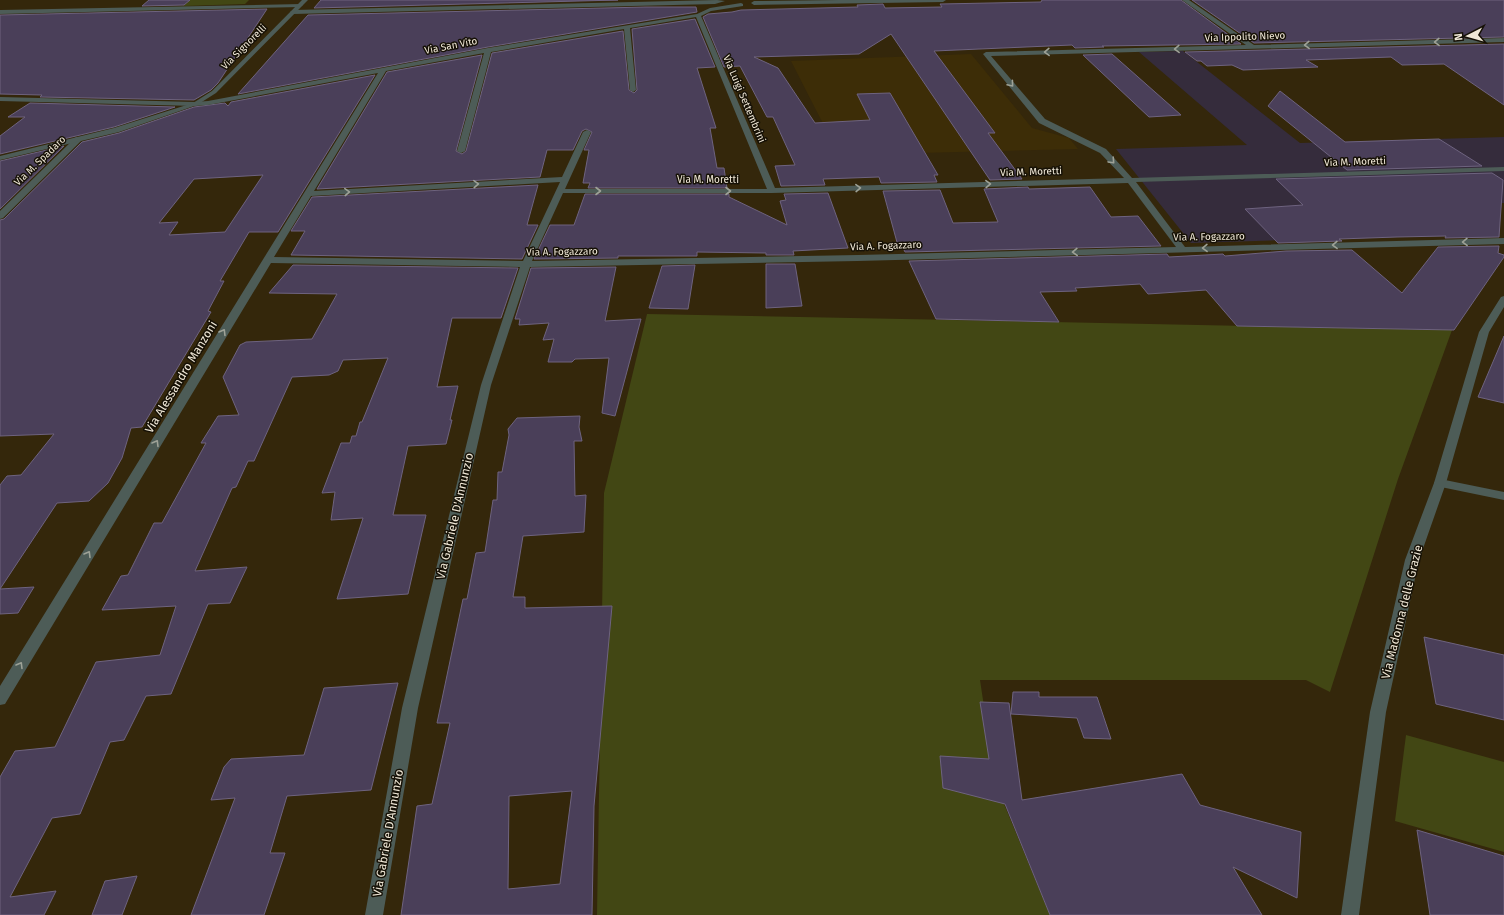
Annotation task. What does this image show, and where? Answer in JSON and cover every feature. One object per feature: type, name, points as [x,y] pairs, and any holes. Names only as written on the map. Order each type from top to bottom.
[{"type":"street","name":"Via San Vito","points":[[195,104],[488,50],[698,15],[710,10],[757,1],[943,0]]},
{"type":"street","points":[[1185,0],[1253,47]]},
{"type":"street","points":[[710,10],[716,1]]},
{"type":"street","points":[[293,12],[716,1],[727,1],[742,5]]},
{"type":"street","points":[[0,12],[302,3]]},
{"type":"street","name":"Via Signorelli","points":[[195,104],[214,92],[302,3]]},
{"type":"street","name":"Via Luigi Settembrini","points":[[698,15],[772,191]]},
{"type":"street","points":[[627,28],[633,90]]},
{"type":"street","name":"Via Ippolito Nievo","points":[[1130,180],[1103,151],[1042,121],[986,54],[1504,40]]},
{"type":"street","points":[[461,151],[488,50]]},
{"type":"street","name":"Via Alessandro Manzoni","points":[[0,699],[384,69]]},
{"type":"street","points":[[0,99],[195,104]]},
{"type":"street","points":[[0,158],[116,130],[195,104]]},
{"type":"street","name":"Via Gabriele D'Annunzio","points":[[374,915],[410,708],[486,385],[526,264],[587,132]]},
{"type":"street","name":"Via M. Spadaro","points":[[0,216],[79,139]]},
{"type":"street","name":"Via M. Moretti","points":[[308,194],[562,185],[772,191],[1504,169]]},
{"type":"street","points":[[1130,180],[1181,248]]},
{"type":"street","name":"Via A. Fogazzaro","points":[[268,260],[526,264],[850,258],[1504,240]]},
{"type":"street","name":"Via Madonna delle Grazie","points":[[1350,915],[1378,712],[1412,560],[1440,483],[1484,332],[1504,299]]},
{"type":"street","points":[[1440,483],[1504,496]]},
{"type":"shaded area","points":[[1183,51],[1300,143],[1504,137],[1504,203],[1433,205],[1470,234],[1191,243],[1116,149],[1247,145],[1139,52]]},
{"type":"shaded area","points":[[971,54],[1032,128],[1069,138],[1078,149],[839,155],[791,61]]},
{"type":"green space","points":[[190,0],[249,0],[245,4],[183,6]]},
{"type":"green space","points":[[647,314],[1452,330],[1398,479],[1330,692],[1306,680],[980,680],[996,786],[1050,915],[597,915],[604,493]]},
{"type":"green space","points":[[1406,735],[1504,762],[1504,852],[1395,821]]},
{"type":"building","points":[[149,0],[190,0],[184,5],[142,6]]},
{"type":"building","points":[[321,0],[618,0],[314,8]]},
{"type":"building","points":[[1042,0],[1181,0],[1241,44],[1102,46],[1104,47],[1075,48],[1072,45],[934,51],[995,133],[988,133],[1022,179],[990,180],[891,34],[859,54],[754,57],[778,68],[815,123],[870,120],[857,94],[890,93],[938,175],[934,175],[937,182],[881,183],[879,177],[823,179],[825,185],[781,186],[775,166],[795,165],[773,117],[767,117],[740,66],[724,67],[703,17],[708,14],[741,10],[858,7],[857,5],[883,4],[885,8],[942,7],[940,4],[1041,2]]},
{"type":"building","points":[[1192,0],[1504,0],[1504,37],[1254,43]]},
{"type":"building","points":[[696,7],[697,12],[488,47],[238,94],[308,15]]},
{"type":"building","points":[[267,9],[218,83],[211,90],[194,100],[40,97],[42,95],[0,94],[0,15]]},
{"type":"building","points":[[695,19],[715,67],[697,68],[716,128],[710,128],[717,168],[724,168],[727,188],[588,188],[590,183],[583,183],[589,150],[584,150],[592,132],[586,129],[582,131],[573,150],[547,150],[540,177],[317,189],[387,72],[482,55],[456,151],[462,154],[466,151],[492,53],[623,31],[629,90],[634,93],[637,90],[632,29]]},
{"type":"building","points":[[1504,44],[1504,105],[1444,64],[1402,65],[1391,57],[1306,60],[1318,67],[1243,70],[1232,65],[1207,66],[1185,52]]},
{"type":"building","points":[[1112,54],[1181,115],[1149,117],[1083,55]]},
{"type":"building","points":[[375,75],[278,232],[249,232],[220,281],[224,281],[208,311],[211,312],[142,427],[131,428],[122,458],[108,483],[89,501],[57,503],[0,589],[0,485],[7,476],[21,475],[54,434],[0,436],[0,220],[4,219],[82,142],[119,133],[194,107],[225,103],[228,106],[231,102]],"holes":[[[263,175],[225,232],[169,235],[178,222],[159,223],[194,179]]]},
{"type":"building","points":[[1280,91],[1345,142],[1439,139],[1482,166],[1347,170],[1268,106]]},
{"type":"building","points":[[30,103],[175,107],[114,127],[0,154],[0,136],[25,117],[8,117]]},
{"type":"building","points":[[64,146],[0,209],[0,161]]},
{"type":"building","points":[[1492,173],[1503,180],[1499,237],[1397,237],[1339,239],[1342,241],[1278,243],[1245,209],[1303,205],[1276,179]]},
{"type":"building","points":[[538,185],[527,225],[538,225],[522,259],[291,255],[305,231],[291,231],[312,197]]},
{"type":"building","points":[[1028,187],[1029,189],[1090,187],[1111,217],[1138,216],[1161,246],[905,252],[902,246],[898,246],[883,191],[940,190],[953,223],[998,222],[984,189]]},
{"type":"building","points":[[828,193],[848,248],[793,251],[794,255],[697,252],[697,256],[618,256],[618,258],[534,259],[550,225],[574,225],[585,194],[729,194],[729,197],[787,225],[780,201],[786,200],[784,194]]},
{"type":"building","points":[[1499,246],[1498,253],[1504,255],[1504,257],[1454,330],[1237,326],[1206,290],[1148,294],[1140,284],[1075,288],[1077,291],[1040,292],[1059,322],[936,319],[909,261],[1167,254],[1169,257],[1223,254],[1225,256],[1286,251],[1352,250],[1402,293],[1438,247]]},
{"type":"building","points":[[766,264],[795,264],[802,306],[766,308]]},
{"type":"building","points":[[293,265],[518,268],[501,318],[452,318],[437,387],[458,386],[446,444],[408,446],[393,515],[426,515],[408,594],[337,599],[363,518],[331,520],[335,492],[322,493],[341,443],[350,443],[352,436],[356,436],[360,422],[362,422],[388,358],[343,360],[338,371],[329,375],[292,377],[254,461],[248,461],[236,487],[232,488],[195,571],[247,567],[230,603],[208,604],[171,694],[146,696],[124,740],[110,742],[80,814],[52,818],[10,897],[56,891],[44,915],[0,915],[0,777],[15,751],[55,747],[96,662],[160,655],[176,606],[102,610],[121,576],[128,575],[154,523],[162,523],[206,443],[201,443],[218,416],[239,415],[223,377],[240,345],[246,342],[312,339],[337,294],[269,293]]},
{"type":"building","points":[[695,265],[688,309],[649,308],[662,266]]},
{"type":"building","points":[[616,267],[605,321],[641,319],[615,416],[602,413],[609,358],[575,359],[572,362],[548,362],[554,339],[543,340],[549,323],[519,325],[520,319],[515,319],[531,268]]},
{"type":"building","points":[[1504,336],[1504,403],[1478,397]]},
{"type":"building","points":[[580,416],[579,427],[582,441],[574,441],[575,496],[586,495],[584,532],[523,536],[513,597],[525,597],[525,608],[612,606],[594,806],[592,915],[401,915],[417,806],[432,804],[450,723],[437,723],[463,599],[467,599],[476,553],[485,552],[493,500],[497,500],[498,472],[502,472],[509,435],[508,429],[517,418]],"holes":[[[572,791],[560,884],[508,889],[509,796]]]},
{"type":"building","points":[[34,587],[18,613],[0,614],[0,589]]},
{"type":"building","points":[[1424,637],[1504,655],[1504,720],[1436,704]]},
{"type":"building","points":[[398,683],[371,790],[287,796],[270,853],[285,853],[264,915],[191,915],[235,798],[211,800],[224,767],[231,759],[304,755],[324,688]]},
{"type":"building","points":[[1013,692],[1039,692],[1039,697],[1097,697],[1111,739],[1084,738],[1077,718],[1011,714]]},
{"type":"building","points":[[980,702],[1009,703],[1022,800],[1182,774],[1200,805],[1301,832],[1297,898],[1233,867],[1262,915],[1050,915],[1005,804],[943,788],[940,756],[989,759]]},
{"type":"building","points":[[1417,830],[1504,856],[1504,915],[1430,915]]},
{"type":"building","points":[[137,876],[122,915],[92,915],[105,881]]}]
